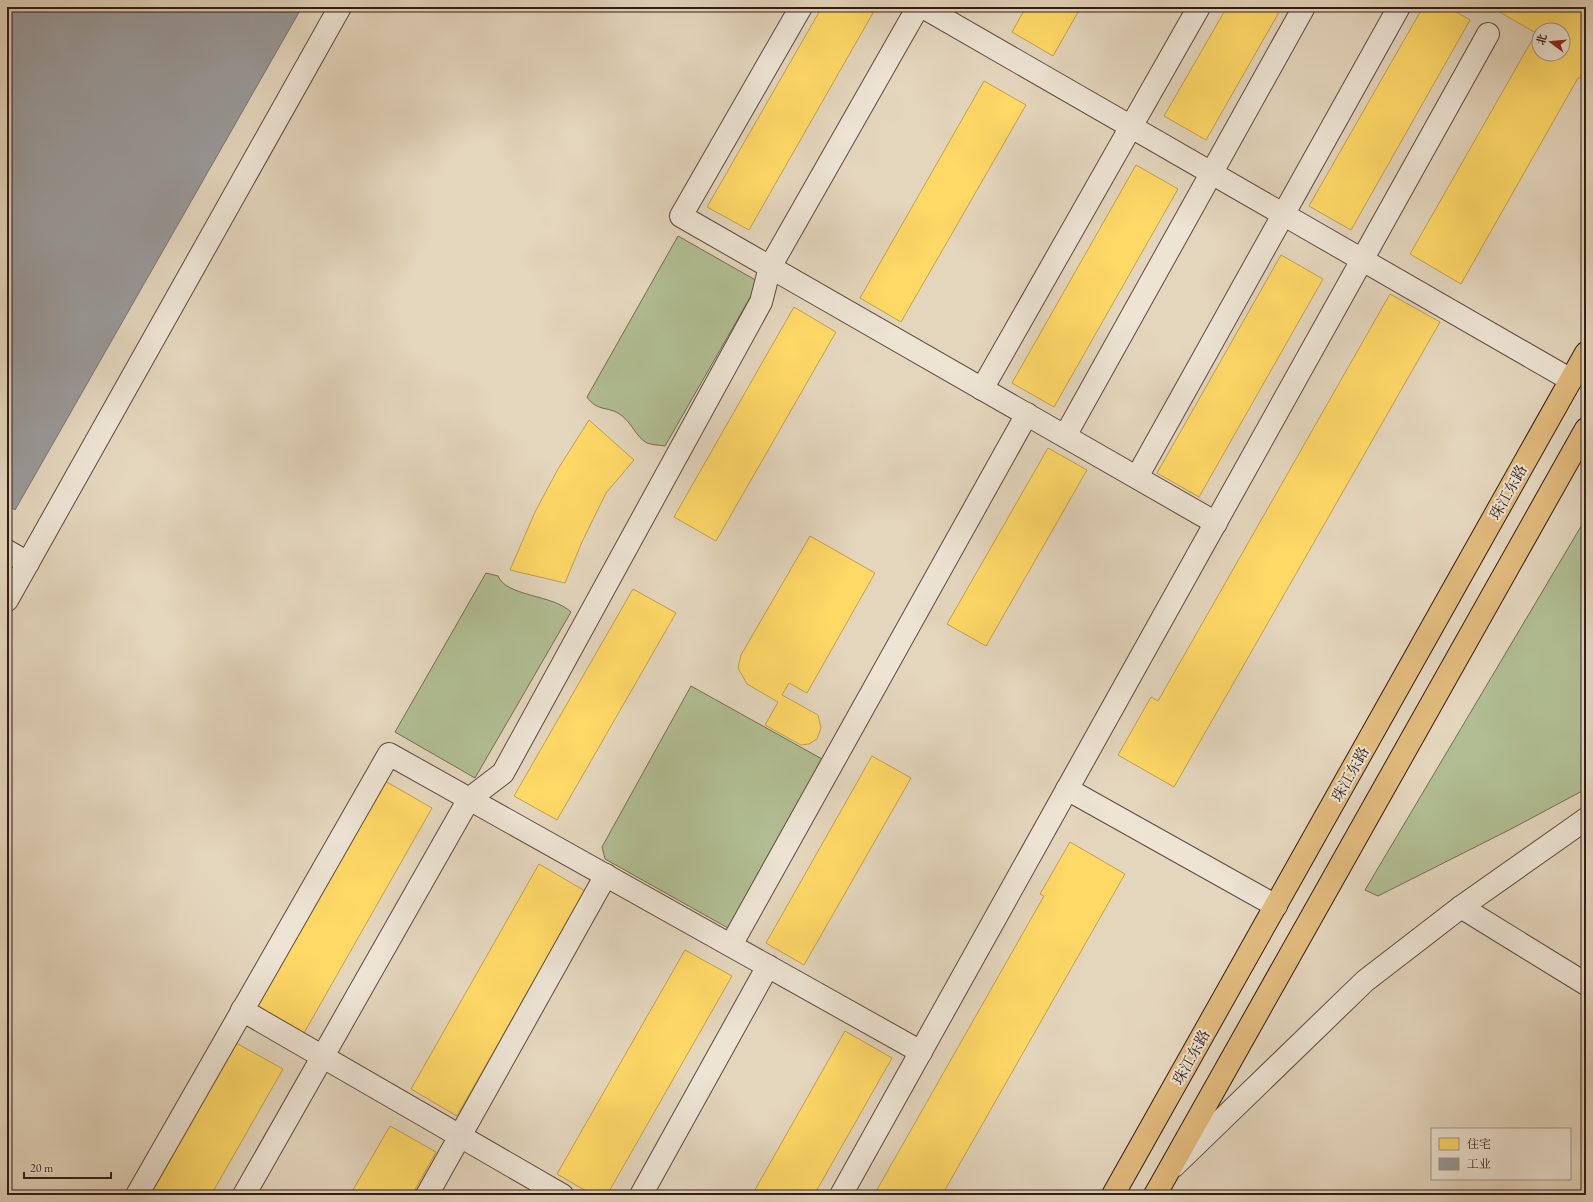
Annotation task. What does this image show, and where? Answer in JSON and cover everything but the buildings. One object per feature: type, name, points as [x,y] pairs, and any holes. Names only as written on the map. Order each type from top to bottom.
[{"type":"main road","name":"珠江东路","points":[[1112,1195],[1586,353]]},
{"type":"main road","points":[[1156,1195],[1586,429]]},
{"type":"street","points":[[7,600],[340,7]]},
{"type":"street","points":[[801,7],[681,216],[1216,523]]},
{"type":"street","points":[[244,1195],[469,798],[503,773],[761,302],[770,267],[918,7]]},
{"type":"street","points":[[923,7],[1571,380]]},
{"type":"street","points":[[982,389],[1199,7]]},
{"type":"street","points":[[1065,436],[1304,7]]},
{"type":"street","points":[[1137,477],[1399,7]]},
{"type":"street","points":[[841,1195],[1488,34]]},
{"type":"street","points":[[731,945],[1027,414]]},
{"type":"street","points":[[7,552],[28,563]]},
{"type":"street","points":[[137,1195],[389,754],[921,1052]]},
{"type":"street","points":[[1067,789],[1276,906]]},
{"type":"street","points":[[1169,1171],[1365,981],[1461,907],[1586,819]]},
{"type":"street","points":[[427,1195],[606,875]]},
{"type":"street","points":[[1461,907],[1586,984]]},
{"type":"street","points":[[641,1195],[768,966]]},
{"type":"street","points":[[242,1010],[562,1195]]},
{"type":"green space","points":[[678,236],[759,282],[665,446],[653,445],[643,440],[625,418],[617,412],[595,405],[587,397]]},
{"type":"green space","points":[[1586,518],[1586,789],[1511,829],[1378,896],[1365,890]]},
{"type":"green space","points":[[486,573],[498,576],[503,583],[511,588],[563,606],[571,612],[475,778],[395,732]]},
{"type":"green space","points":[[691,686],[822,759],[728,928],[605,859],[602,847]]}]
